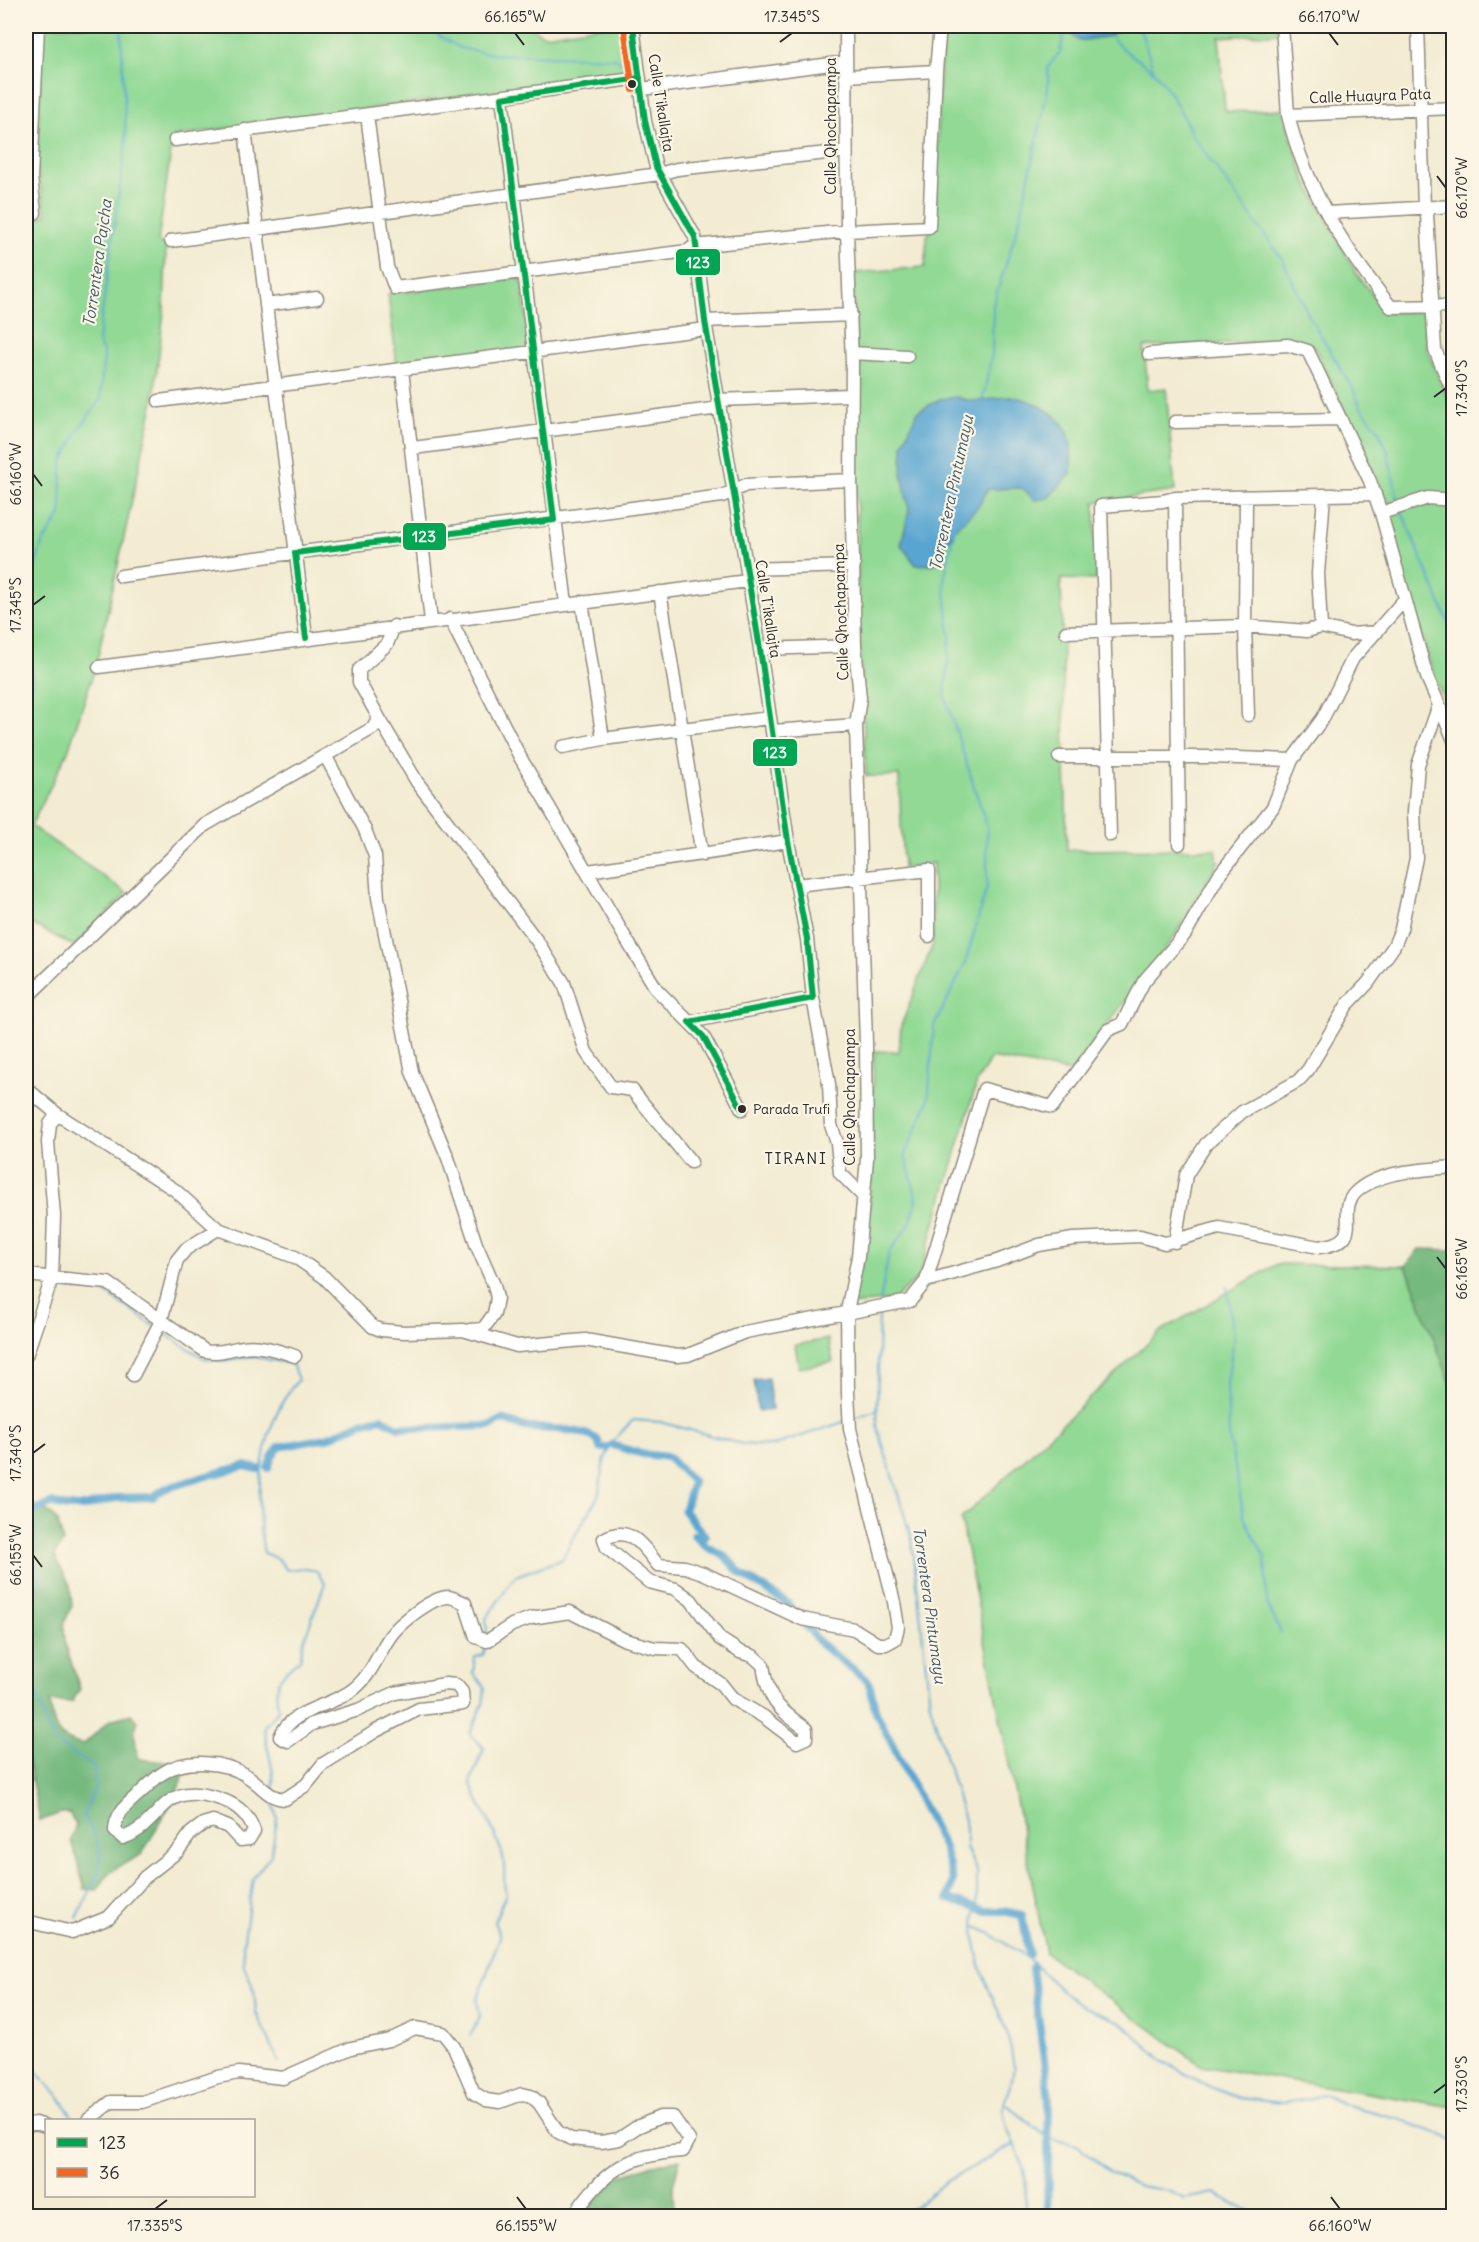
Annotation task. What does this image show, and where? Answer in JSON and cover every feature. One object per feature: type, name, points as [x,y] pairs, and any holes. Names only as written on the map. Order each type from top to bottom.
[{"type":"street","points":[[26,215],[35,213],[28,177],[31,52],[38,26]]},
{"type":"street","name":"Calle T'ikallajta","points":[[633,26],[645,122],[659,174],[695,237],[694,246],[706,325],[760,649],[788,841],[807,939],[813,998],[840,1173],[864,1197]]},
{"type":"street","name":"Calle Qhochapampa","points":[[26,1921],[72,1932],[109,1917],[145,1877],[178,1851],[191,1833],[203,1824],[213,1821],[228,1827],[240,1840],[249,1839],[254,1831],[250,1820],[234,1804],[196,1792],[172,1799],[136,1833],[123,1838],[115,1831],[115,1822],[125,1806],[163,1772],[197,1763],[226,1767],[246,1775],[272,1798],[285,1799],[306,1785],[323,1764],[376,1731],[419,1709],[463,1704],[462,1692],[456,1685],[395,1693],[358,1710],[312,1724],[288,1741],[280,1737],[284,1726],[311,1710],[345,1696],[367,1678],[392,1634],[426,1605],[448,1597],[465,1603],[476,1637],[487,1641],[512,1625],[531,1617],[570,1612],[626,1640],[655,1648],[682,1649],[696,1667],[722,1684],[733,1700],[764,1717],[797,1742],[806,1738],[806,1729],[786,1714],[766,1691],[763,1665],[753,1656],[740,1652],[720,1639],[691,1600],[676,1589],[649,1582],[607,1548],[604,1539],[615,1533],[625,1533],[641,1544],[658,1565],[686,1567],[703,1573],[802,1618],[854,1629],[878,1644],[886,1644],[895,1639],[898,1627],[894,1602],[850,1429],[853,1310],[867,1160],[866,1043],[856,725],[860,698],[855,646],[851,480],[852,353],[847,231],[846,26]]},
{"type":"street","points":[[367,115],[387,267],[395,288],[688,251],[694,246],[847,231],[929,227],[940,26]]},
{"type":"street","points":[[1282,26],[1288,115],[1303,162],[1327,213],[1362,271],[1391,307],[1454,306]]},
{"type":"street","points":[[1418,26],[1424,207],[1427,214],[1435,350],[1454,394]]},
{"type":"street","points":[[174,140],[502,98],[846,62]]},
{"type":"street","points":[[846,76],[936,71]]},
{"type":"street","points":[[502,98],[566,604]]},
{"type":"street","name":"Calle Huayra Pata","points":[[1288,115],[1454,108]]},
{"type":"street","points":[[245,130],[306,638]]},
{"type":"street","points":[[171,241],[659,174],[677,169],[846,151]]},
{"type":"street","points":[[1327,213],[1454,206]]},
{"type":"street","points":[[266,305],[317,298]]},
{"type":"street","points":[[159,401],[402,370],[706,325],[851,315]]},
{"type":"street","points":[[1149,354],[1294,346],[1308,351],[1375,494],[1427,677],[1454,740]]},
{"type":"street","points":[[852,353],[907,356]]},
{"type":"street","points":[[402,370],[413,448],[419,537],[431,621]]},
{"type":"street","points":[[413,448],[544,431],[719,404],[850,395]]},
{"type":"street","points":[[1175,422],[1341,419]]},
{"type":"street","points":[[121,576],[722,496],[746,484],[851,480]]},
{"type":"street","points":[[1110,835],[1106,756],[1101,506],[1175,498],[1375,494]]},
{"type":"street","points":[[1321,627],[1318,574],[1324,496]]},
{"type":"street","points":[[1175,498],[1174,627],[1179,844]]},
{"type":"street","points":[[1246,498],[1245,626],[1248,715]]},
{"type":"street","points":[[1381,513],[1428,498],[1454,500]]},
{"type":"street","points":[[99,667],[660,592],[747,575],[854,566]]},
{"type":"street","points":[[660,592],[702,855]]},
{"type":"street","points":[[463,1330],[517,1346],[585,1340],[677,1356],[688,1355],[745,1332],[910,1301],[926,1281],[984,1089],[1052,1107],[1108,1030],[1122,1024],[1144,981],[1185,934],[1219,875],[1273,807],[1292,760],[1323,718],[1353,658],[1405,599]]},
{"type":"street","points":[[582,602],[603,739]]},
{"type":"street","points":[[450,619],[520,757],[657,990],[703,1036],[742,1109]]},
{"type":"street","points":[[394,626],[387,644],[358,670],[358,682],[417,782],[537,941],[564,983],[586,1052],[611,1087],[632,1090],[691,1162]]},
{"type":"street","points":[[1066,632],[1245,626],[1307,631],[1321,627],[1351,634],[1377,632]]},
{"type":"street","points":[[760,649],[855,646]]},
{"type":"street","points":[[1175,1242],[1186,1175],[1206,1144],[1242,1112],[1298,1080],[1314,1061],[1347,1005],[1368,983],[1394,946],[1401,929],[1416,858],[1414,812],[1418,765],[1439,705]]},
{"type":"street","points":[[26,998],[205,825],[326,757],[373,728],[379,718]]},
{"type":"street","points":[[563,747],[603,739],[769,718]]},
{"type":"street","points":[[773,731],[856,725]]},
{"type":"street","points":[[26,1088],[57,1114],[175,1190],[218,1229],[242,1240],[295,1257],[330,1283],[373,1327],[404,1332],[483,1329],[494,1314],[497,1298],[494,1285],[476,1244],[448,1158],[412,1072],[378,898],[375,856],[365,830],[326,757]]},
{"type":"street","points":[[1059,757],[1292,760]]},
{"type":"street","points":[[588,871],[788,841]]},
{"type":"street","points":[[796,885],[859,876],[929,870],[929,936]]},
{"type":"street","points":[[689,1022],[813,998]]},
{"type":"street","points":[[26,1356],[52,1278],[54,1216],[48,1142],[50,1124],[57,1114]]},
{"type":"street","points":[[926,1281],[997,1261],[1039,1245],[1073,1239],[1140,1236],[1153,1241],[1175,1242],[1219,1228],[1319,1247],[1336,1245],[1346,1234],[1352,1196],[1364,1186],[1385,1177],[1454,1167]]},
{"type":"street","points":[[133,1375],[161,1321],[177,1260],[186,1249],[218,1229]]},
{"type":"street","points":[[26,1275],[108,1283],[205,1351],[223,1352],[245,1347],[295,1356]]},
{"type":"street","points":[[90,2119],[111,2102],[142,2102],[179,2088],[239,2073],[283,2078],[351,2048],[389,2040],[415,2028],[429,2029],[443,2033],[454,2047],[474,2093],[486,2100],[500,2102],[522,2094],[531,2096],[539,2103],[558,2132],[571,2139],[600,2142],[619,2139],[637,2127],[660,2117],[673,2117],[689,2140],[683,2151],[634,2159],[603,2176],[573,2217]]},
{"type":"street","points":[[26,2126],[35,2123],[45,2126]]},
{"type":"green space","points":[[42,26],[533,26],[537,32],[545,35],[600,26],[629,26],[635,69],[631,74],[266,122],[173,137],[158,242],[166,244],[164,311],[153,404],[96,665],[68,751],[31,826],[127,893],[74,946],[26,921],[26,222],[46,215],[37,167]]},
{"type":"green space","points":[[945,26],[1278,26],[1279,33],[1219,37],[1225,109],[1229,112],[1282,109],[1305,179],[1356,273],[1386,312],[1423,312],[1427,350],[1453,410],[1453,723],[1435,678],[1386,523],[1389,504],[1314,346],[1294,340],[1144,347],[1148,390],[1166,388],[1175,491],[1095,502],[1096,580],[1061,579],[1067,850],[1216,849],[1218,862],[1176,934],[1071,1072],[991,1058],[977,1082],[919,1277],[895,1299],[851,1305],[864,1249],[870,1203],[874,1051],[899,1052],[901,1026],[933,944],[933,863],[903,868],[899,776],[866,776],[858,601],[854,273],[925,267],[927,235],[935,225],[940,70]]},
{"type":"green space","points":[[521,277],[530,349],[397,366],[388,294]]},
{"type":"green space","points":[[1419,1249],[1453,1250],[1453,1389],[1406,1266]]},
{"type":"green space","points":[[1277,1264],[1406,1266],[1453,1389],[1453,2107],[1202,2066],[1046,1953],[961,1519],[1161,1331]]},
{"type":"green space","points":[[828,1339],[833,1362],[799,1368],[795,1345]]},
{"type":"green space","points":[[37,1505],[52,1515],[58,1523],[63,1542],[54,1555],[70,1585],[72,1606],[64,1623],[65,1643],[80,1689],[72,1702],[50,1702],[58,1731],[67,1739],[83,1745],[110,1720],[131,1714],[138,1721],[134,1731],[138,1759],[178,1763],[186,1768],[176,1794],[142,1854],[111,1871],[97,1890],[85,1889],[71,1841],[76,1824],[69,1813],[60,1813],[40,1821],[26,1754],[26,1507]]},
{"type":"green space","points":[[680,2159],[673,2186],[674,2216],[583,2216],[608,2180],[648,2166]]},
{"type":"water","points":[[1061,26],[1122,26],[1110,36],[1079,41]]},
{"type":"water","points":[[957,397],[977,401],[1016,397],[1042,407],[1065,427],[1071,443],[1071,474],[1048,498],[1035,500],[1022,488],[988,489],[978,507],[955,529],[935,564],[916,565],[901,545],[909,510],[902,475],[903,444],[917,412],[940,399]]},
{"type":"water","points":[[768,1378],[772,1410],[758,1412],[754,1380]]},
{"type":"waterway","name":"Torrentera Pajcha","points":[[26,699],[33,682],[28,647],[34,608],[32,584],[35,566],[42,544],[61,515],[62,463],[78,431],[100,400],[104,355],[98,341],[126,142],[121,26]]},
{"type":"waterway","points":[[422,26],[460,48],[492,54],[616,58],[633,71]]},
{"type":"waterway","name":"Torrentera Pintumayu","points":[[982,403],[992,354],[993,305],[1019,223],[1048,89],[1048,67],[1060,52],[1066,26]]},
{"type":"waterway","points":[[1139,26],[1154,71]]},
{"type":"waterway","points":[[1110,35],[1126,52],[1158,76],[1175,101],[1192,135],[1283,260],[1309,316],[1353,389],[1360,406],[1378,429],[1388,452],[1398,502]]},
{"type":"waterway","points":[[1401,510],[1454,635]]},
{"type":"waterway","name":"Torrentera Pintumayu","points":[[880,1302],[889,1252],[910,1224],[917,1200],[905,1155],[928,1102],[934,1026],[965,964],[987,887],[987,827],[945,696],[950,636],[944,580],[955,526]]},
{"type":"waterway","points":[[1227,1286],[1234,1337],[1227,1383],[1229,1435],[1244,1517],[1265,1558],[1267,1603],[1281,1633]]},
{"type":"waterway","points":[[56,1288],[103,1291],[154,1326]]},
{"type":"waterway","name":"Torrentera Pintumayu","points":[[879,1311],[877,1426],[912,1540],[930,1704],[966,1827],[966,1848],[977,1872],[977,1903]]},
{"type":"waterway","points":[[162,1332],[205,1359],[225,1361],[250,1356],[292,1364],[298,1380],[275,1417],[268,1439],[260,1485],[261,1532],[264,1553],[278,1559],[287,1570],[301,1568],[317,1571],[325,1583],[303,1643],[300,1659],[279,1680],[276,1692],[279,1709],[264,1727],[273,1773],[273,1789]]},
{"type":"waterway","points":[[854,1418],[877,1410]]},
{"type":"waterway","points":[[268,1468],[279,1447],[327,1438],[361,1423],[381,1418],[398,1427],[414,1428],[491,1426],[502,1419],[527,1427],[582,1433],[598,1440],[600,1448],[606,1448]]},
{"type":"waterway","points":[[487,1635],[486,1619],[515,1576],[563,1559],[597,1498],[607,1452],[618,1435],[633,1420],[660,1422],[742,1444],[772,1446],[846,1421]]},
{"type":"waterway","points":[[612,1445],[642,1454],[668,1457],[693,1482],[684,1511],[705,1536],[694,1535],[707,1547],[725,1556],[740,1573],[787,1603],[822,1645],[867,1680],[877,1714],[944,1848],[953,1880],[948,1899],[986,1911],[1003,1911],[1022,1915],[1029,1954]]},
{"type":"waterway","points":[[26,1516],[51,1503],[67,1507],[84,1507],[116,1498],[153,1497],[164,1489],[213,1474],[245,1466],[258,1469]]},
{"type":"waterway","points":[[26,1548],[41,1578],[27,1609],[26,1661],[48,1728],[58,1744],[94,1767],[95,1788],[83,1815],[98,1844],[99,1866],[96,1878],[77,1918]]},
{"type":"waterway","points":[[471,2035],[480,2016],[477,2000],[500,1937],[494,1922],[506,1894],[504,1862],[500,1847],[470,1782],[484,1748],[470,1734],[483,1704],[485,1688],[473,1673],[475,1657],[483,1655],[486,1646]]},
{"type":"waterway","points":[[273,1801],[277,1819],[271,1855],[253,1878],[243,1946],[244,1966],[254,1989],[256,2013],[279,2062]]},
{"type":"waterway","name":"Torrentera Pintumayu","points":[[975,1913],[974,1934],[977,1954],[1003,2023],[1013,2062],[1004,2115],[1025,2172],[1026,2216]]},
{"type":"waterway","points":[[974,1926],[1024,1955],[1064,1993],[1084,2007],[1121,2022],[1164,2062],[1210,2087],[1239,2098],[1282,2103],[1309,2099],[1322,2094],[1343,2104],[1396,2118],[1454,2140]]},
{"type":"waterway","points":[[1032,1968],[1049,2098],[1047,2216]]},
{"type":"waterway","points":[[26,2051],[38,2074],[60,2097],[73,2119]]},
{"type":"waterway","points":[[1005,2103],[1047,2137]]},
{"type":"waterway","points":[[1052,2139],[1077,2145],[1111,2173],[1140,2186],[1168,2191],[1185,2199],[1214,2193],[1257,2216]]},
{"type":"waterway","points":[[900,2216],[915,2207],[945,2182],[1015,2144]]},
{"type":"waterway","points":[[1010,2216],[1025,2210]]},
{"type":"transit line","name":"123","points":[[633,26],[645,121],[656,167],[695,237],[705,321],[760,649],[788,841],[807,939],[813,998]]},
{"type":"transit line","name":"36","points":[[624,27],[633,90]]},
{"type":"transit line","name":"123","points":[[502,98],[640,78]]},
{"type":"transit line","name":"123","points":[[502,98],[554,520]]},
{"type":"transit line","name":"123","points":[[295,553],[554,520]]},
{"type":"transit line","name":"123","points":[[295,553],[306,638]]},
{"type":"transit line","name":"123","points":[[689,1022],[813,998]]},
{"type":"transit line","name":"123","points":[[689,1022],[703,1036],[742,1109]]},
{"type":"place","name":"Parada Trufi","points":[[742,1109]]},
{"type":"district","name":"TIRANI","points":[[796,1158]]}]
